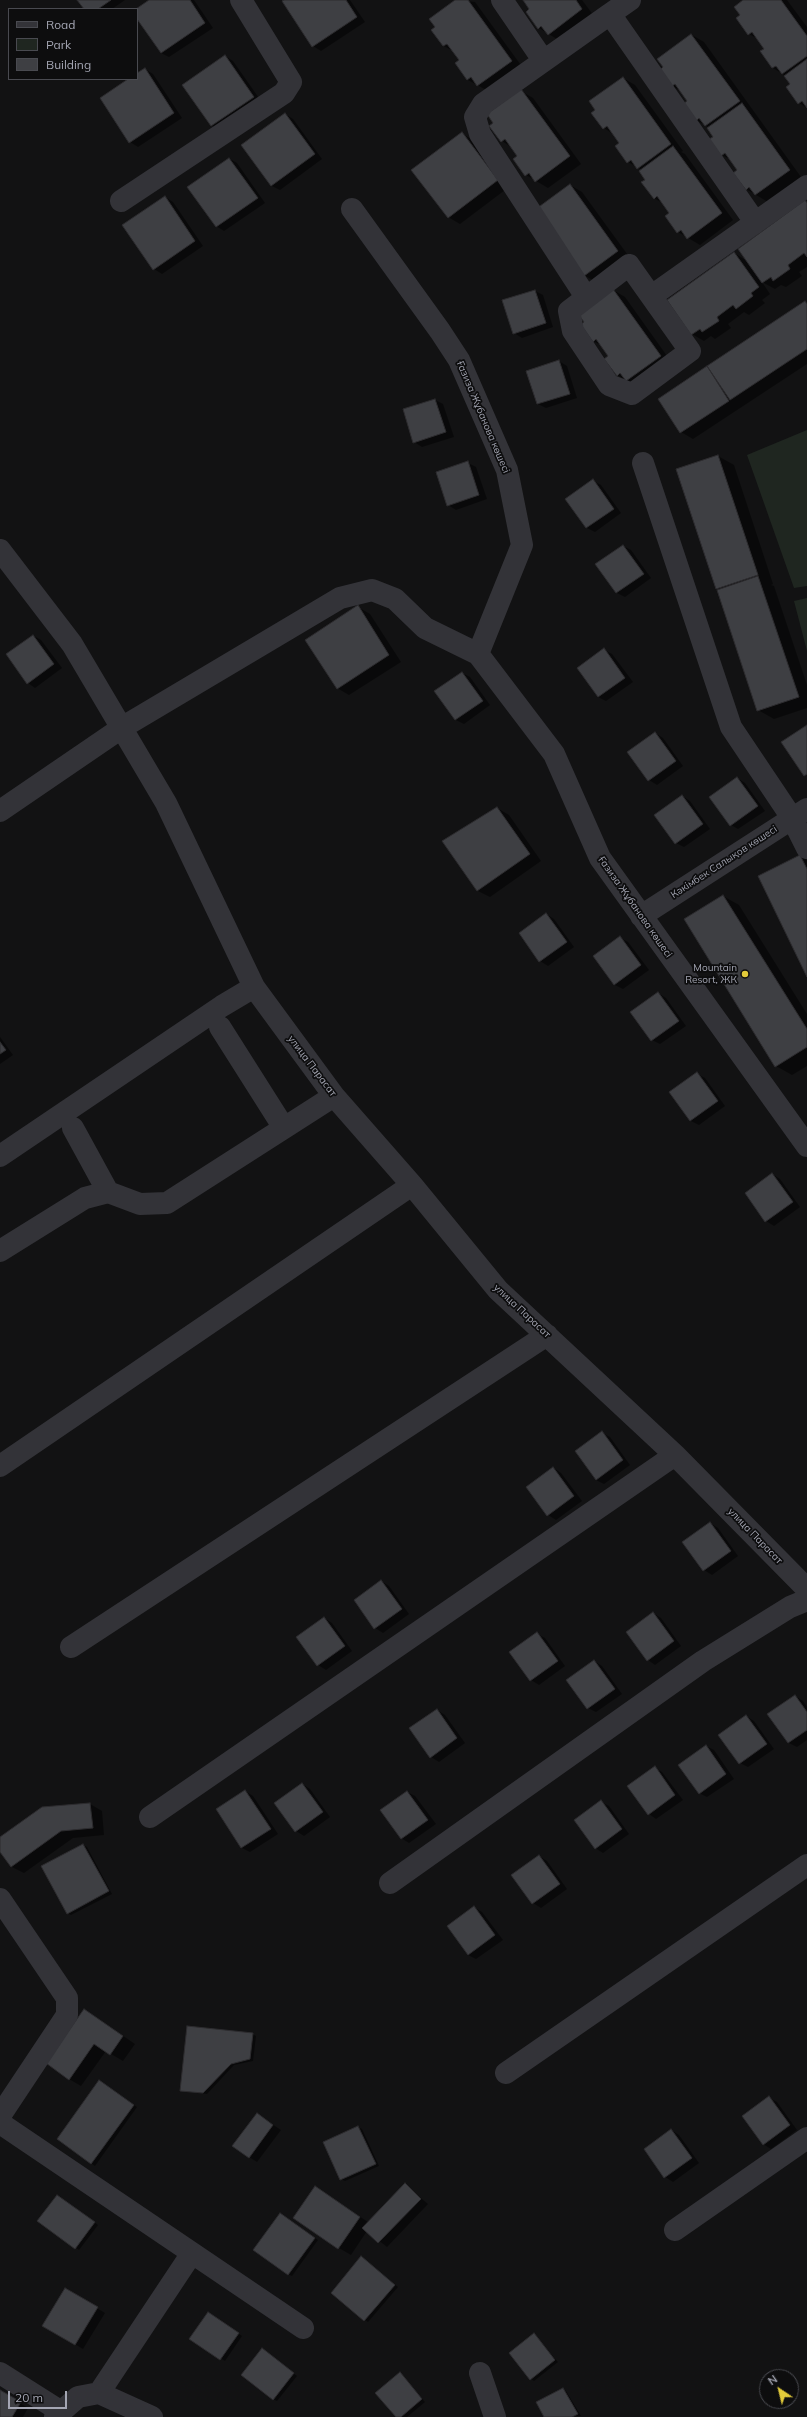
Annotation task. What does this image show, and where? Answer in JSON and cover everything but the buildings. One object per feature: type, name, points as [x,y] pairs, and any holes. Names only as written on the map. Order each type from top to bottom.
[{"type":"street","points":[[121,201],[284,93],[291,82],[241,0]]},
{"type":"street","points":[[502,0],[543,60]]},
{"type":"street","points":[[586,297],[480,134],[475,117],[483,104],[543,60],[630,0]]},
{"type":"street","points":[[610,14],[755,222]]},
{"type":"street","points":[[653,295],[807,186]]},
{"type":"street","name":"Ғазиза Жұбанова көшесі","points":[[352,209],[459,360],[507,470],[522,546],[478,654],[554,754],[600,858],[807,1146]]},
{"type":"street","points":[[630,265],[653,295],[690,351],[632,394],[609,385],[573,331],[569,311],[630,265]]},
{"type":"street","points":[[643,463],[731,727],[800,813],[807,848]]},
{"type":"street","name":"улица Парасат","points":[[0,550],[72,644],[123,727],[166,803],[254,987],[334,1096],[412,1185],[498,1290],[675,1455],[807,1589]]},
{"type":"street","points":[[0,811],[123,727],[340,598],[372,590],[395,599],[425,628],[478,654]]},
{"type":"street","name":"Кәкімбек Салықов көшесі","points":[[641,916],[800,813]]},
{"type":"street","points":[[0,1156],[222,1006],[254,987]]},
{"type":"street","points":[[220,1028],[284,1128]]},
{"type":"street","points":[[0,1251],[85,1198],[108,1192],[140,1204],[167,1203],[334,1096]]},
{"type":"street","points":[[73,1128],[108,1192]]},
{"type":"street","points":[[0,1466],[412,1185]]},
{"type":"street","points":[[71,1647],[547,1335]]},
{"type":"street","points":[[150,1817],[675,1455]]},
{"type":"street","points":[[390,1883],[703,1661],[790,1608],[807,1600]]},
{"type":"street","points":[[506,2073],[807,1866]]},
{"type":"street","points":[[0,1899],[67,1998],[67,2015],[0,2116]]},
{"type":"street","points":[[0,2123],[303,2328]]},
{"type":"street","points":[[675,2230],[807,2138]]},
{"type":"street","points":[[99,2393],[192,2253]]},
{"type":"street","points":[[0,2373],[58,2414],[78,2397],[99,2393],[152,2417]]},
{"type":"street","points":[[480,2373],[496,2417]]},
{"type":"green space","points":[[807,430],[807,586],[794,588],[747,455]]},
{"type":"green space","points":[[807,598],[807,651],[794,601]]},
{"type":"place","name":"Mountain Resort, ЖК","points":[[745,974]]}]
